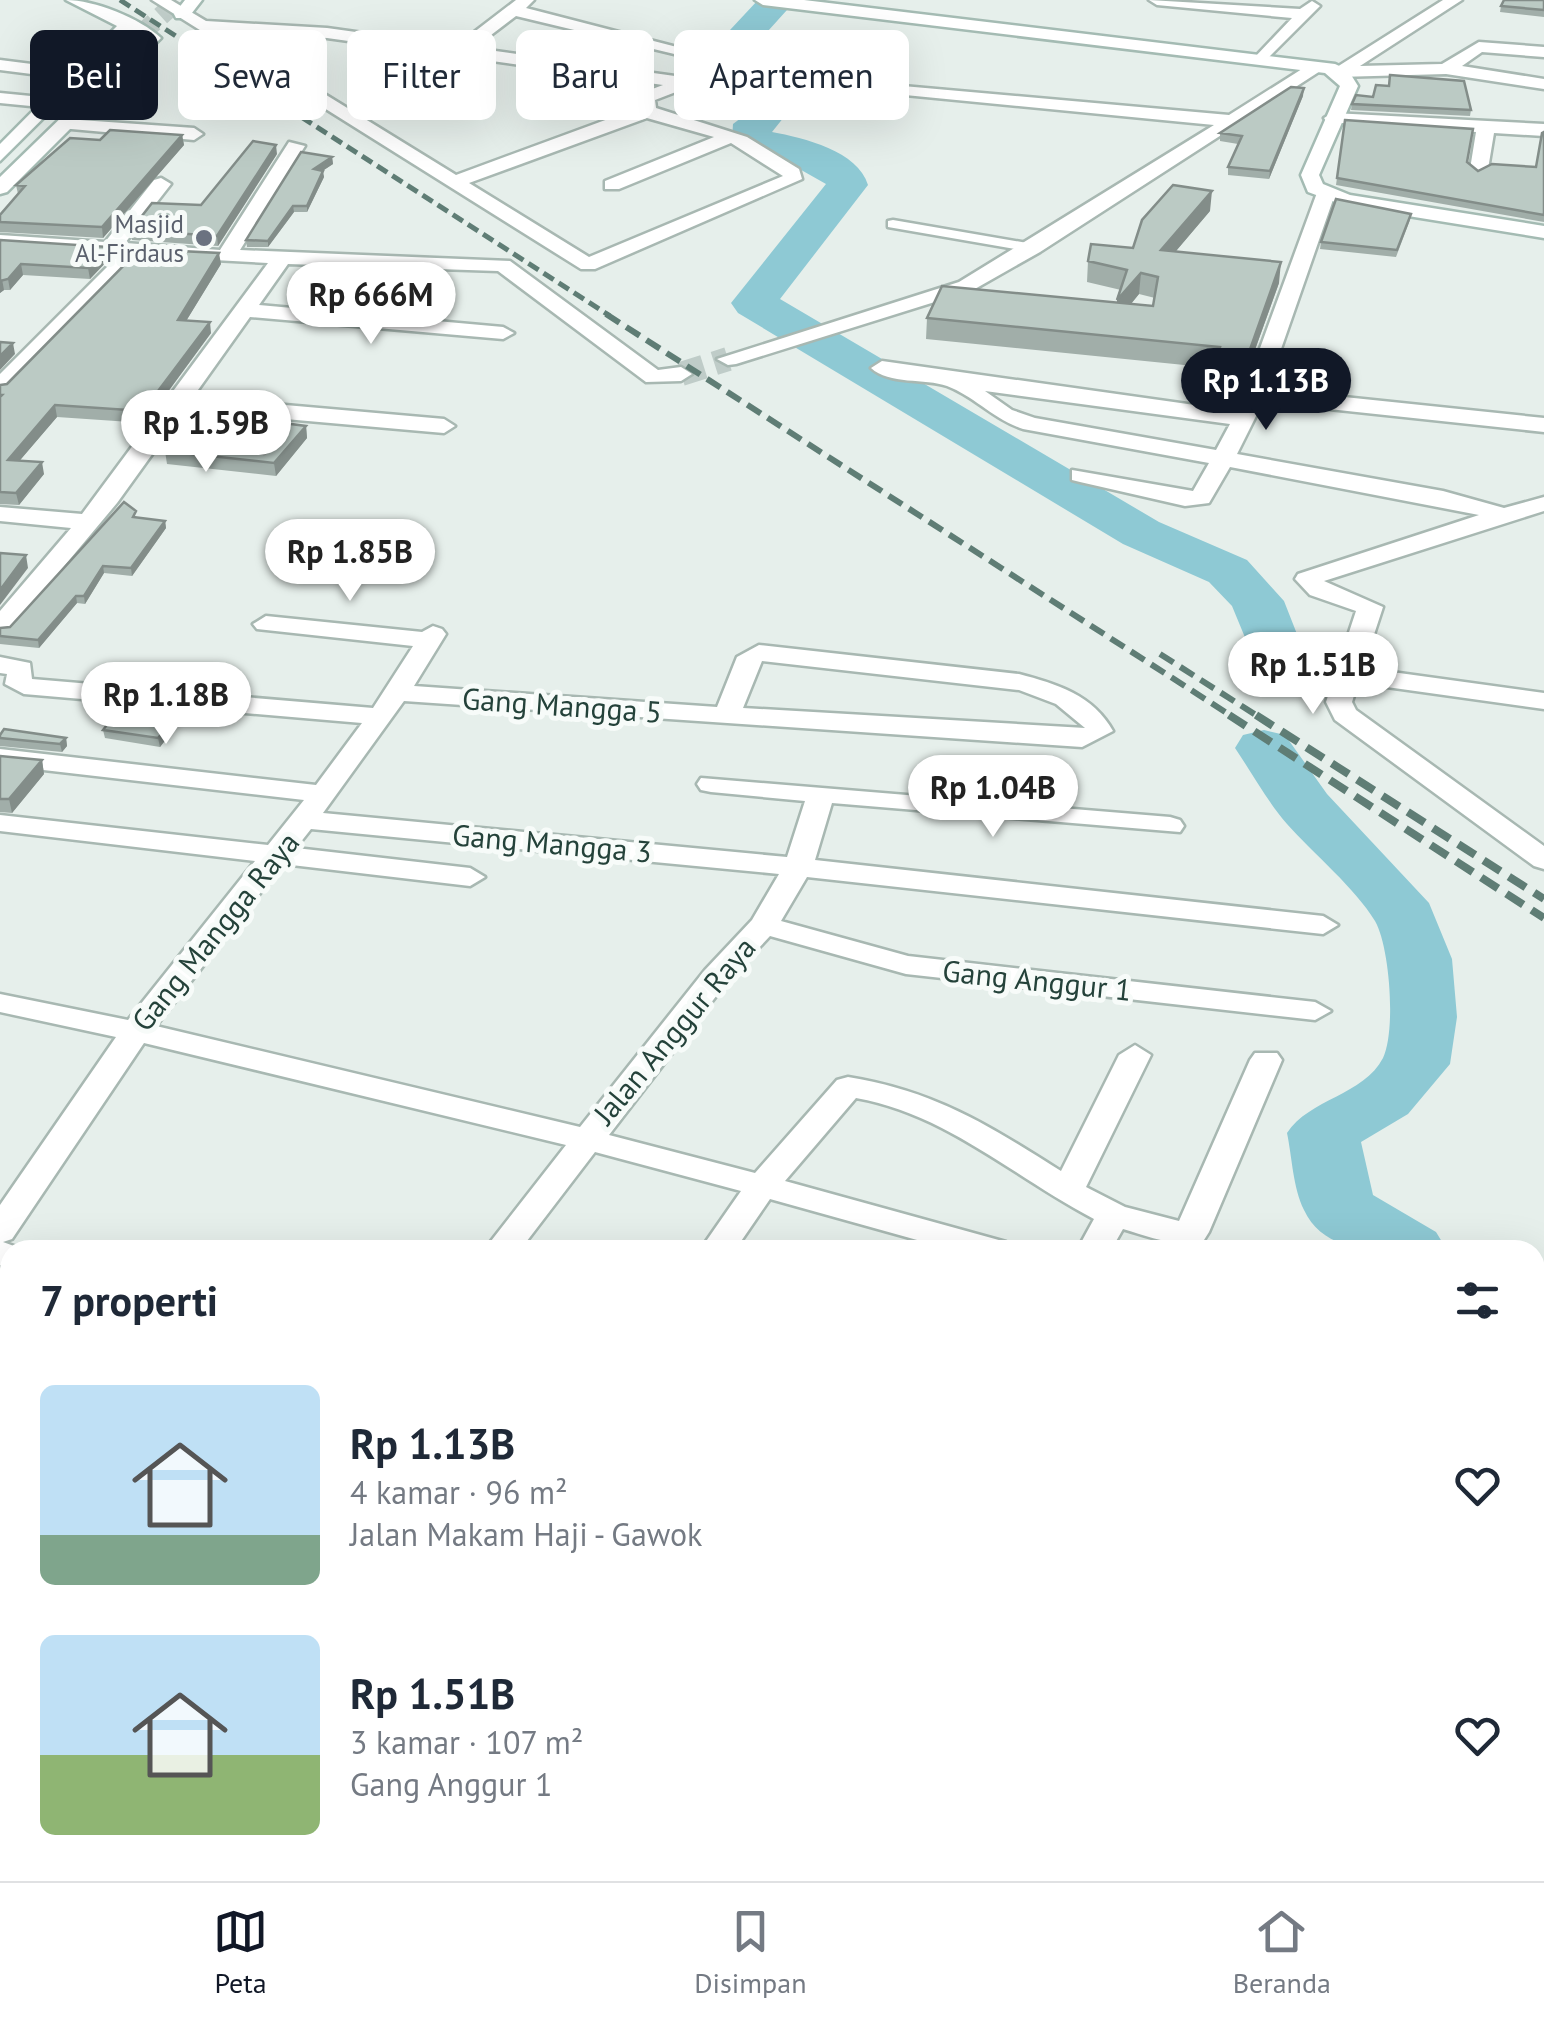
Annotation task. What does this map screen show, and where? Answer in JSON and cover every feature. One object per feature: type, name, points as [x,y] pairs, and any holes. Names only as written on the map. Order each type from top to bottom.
[{"type":"street","points":[[74,0],[100,18],[134,30]]},
{"type":"street","points":[[764,0],[1264,58],[1328,69],[1446,69],[1544,84]]},
{"type":"street","points":[[1157,0],[1311,7]]},
{"type":"street","points":[[728,359],[949,293],[1033,248],[1230,122],[1454,0]]},
{"type":"street","points":[[178,4],[200,26],[584,263],[597,264],[792,179],[792,173],[782,165],[731,138],[677,126],[654,113]]},
{"type":"street","points":[[487,30],[519,5],[579,26],[674,49]]},
{"type":"street","points":[[1264,58],[1311,7]]},
{"type":"street","points":[[200,26],[347,35]]},
{"type":"street","points":[[572,30],[579,26]]},
{"type":"street","points":[[1446,69],[1479,47],[1544,52]]},
{"type":"street","points":[[0,66],[30,69]]},
{"type":"street","points":[[1328,69],[1349,86],[1310,174],[1315,188],[1326,194],[1544,232]]},
{"type":"street","points":[[654,78],[678,82],[654,94]]},
{"type":"street","points":[[909,90],[1230,122]]},
{"type":"street","points":[[0,98],[30,101]]},
{"type":"street","points":[[1333,118],[1544,130]]},
{"type":"street","points":[[0,155],[36,120]]},
{"type":"street","points":[[0,171],[48,120]]},
{"type":"street","points":[[0,188],[70,120]]},
{"type":"street","points":[[451,183],[621,120]]},
{"type":"street","points":[[66,124],[194,134]]},
{"type":"street","points":[[1480,169],[1486,126]]},
{"type":"street","points":[[612,185],[731,138]]},
{"type":"street","points":[[226,256],[296,146]]},
{"type":"street","points":[[110,250],[161,184]]},
{"type":"street","points":[[1080,475],[1194,500],[1204,493],[1245,419],[1326,194]]},
{"type":"street","points":[[0,241],[226,256],[503,265],[654,377],[681,374]]},
{"type":"street","points":[[5,377],[134,251]]},
{"type":"street","points":[[0,626],[161,443],[181,403],[282,258]]},
{"type":"street","points":[[243,310],[503,333]]},
{"type":"street","points":[[882,368],[1245,419]]},
{"type":"street","points":[[955,381],[1004,415],[1031,424],[1443,498],[1504,516]]},
{"type":"street","points":[[1254,394],[1544,425]]},
{"type":"street","points":[[181,403],[444,426]]},
{"type":"street","points":[[1543,858],[1344,714],[1339,702],[1352,674],[1370,607],[1319,590],[1308,579],[1544,504]]},
{"type":"street","points":[[0,514],[88,522]]},
{"type":"street","name":"Gang Mangga Raya","points":[[0,1232],[137,1030],[306,820],[390,705],[432,637],[266,624]]},
{"type":"street","name":"Gang Mangga 5","points":[[0,665],[21,669],[18,684],[24,686],[1082,738],[1100,731],[1096,722],[1054,692],[1019,682],[759,653],[750,657],[726,718]]},
{"type":"street","points":[[1352,674],[1544,701]]},
{"type":"street","points":[[0,757],[325,794]]},
{"type":"street","points":[[710,784],[1170,826]]},
{"type":"street","name":"Jalan Anggur Raya","points":[[509,1240],[716,976],[764,926],[798,867],[820,797]]},
{"type":"street","name":"Gang Mangga 3","points":[[306,820],[798,867],[1323,925]]},
{"type":"street","points":[[0,823],[470,877]]},
{"type":"street","name":"Gang Anggur 1","points":[[764,926],[906,965],[1315,1011]]},
{"type":"street","points":[[0,1003],[137,1030],[586,1137],[958,1240]]},
{"type":"street","points":[[1066,1194],[1135,1055]]},
{"type":"street","points":[[724,1240],[761,1186],[848,1087],[888,1091],[926,1102],[1002,1147],[1066,1194],[1113,1215],[1179,1233],[1192,1232],[1266,1060]]},
{"type":"street","points":[[1099,1240],[1113,1215]]},
{"type":"lane","points":[[893,224],[1033,248]]},
{"type":"building","points":[[1504,0],[1544,0],[1544,10],[1501,6]]},
{"type":"building","points":[[1390,75],[1464,81],[1471,110],[1352,104],[1356,95],[1373,97],[1376,85],[1389,86]]},
{"type":"building","points":[[1291,87],[1304,88],[1270,171],[1228,167],[1242,136],[1220,133]]},
{"type":"building","points":[[1345,120],[1473,129],[1467,162],[1478,171],[1492,164],[1536,167],[1544,132],[1544,215],[1337,178]]},
{"type":"building","points":[[110,130],[182,135],[102,227],[0,222],[0,215],[25,186],[16,185],[70,138],[100,140]]},
{"type":"building","points":[[253,141],[276,145],[217,236],[131,230],[152,203],[201,205]]},
{"type":"building","points":[[301,152],[332,157],[314,169],[323,171],[307,206],[293,206],[268,241],[246,240]]},
{"type":"building","points":[[1173,185],[1212,191],[1161,250],[1281,262],[1242,372],[1213,369],[1220,347],[927,318],[942,286],[1153,306],[1158,277],[1141,273],[1117,300],[1127,270],[1088,261],[1091,244],[1133,248],[1142,220]]},
{"type":"building","points":[[1336,199],[1411,214],[1397,250],[1321,242]]},
{"type":"building","points":[[0,240],[109,247],[88,268],[21,264],[8,279],[0,281]]},
{"type":"building","points":[[140,249],[219,253],[178,320],[210,322],[143,411],[55,405],[8,460],[42,462],[16,493],[0,492],[0,385],[7,384]]},
{"type":"building","points":[[0,342],[13,343],[0,356]]},
{"type":"building","points":[[200,412],[306,426],[274,463],[165,451],[173,442],[264,454],[280,445],[265,433],[189,424]]},
{"type":"building","points":[[124,502],[136,511],[133,517],[165,521],[131,568],[103,566],[84,596],[76,596],[38,640],[0,636],[0,628],[10,627]]},
{"type":"building","points":[[0,553],[26,555],[0,590]]},
{"type":"building","points":[[122,705],[180,712],[158,738],[103,730]]},
{"type":"building","points":[[4,729],[66,738],[60,744],[0,738]]},
{"type":"building","points":[[0,756],[42,760],[9,799],[0,799]]},
{"type":"waterway","points":[[778,0],[748,30],[756,40],[779,52],[781,68],[756,81],[755,96],[777,102],[768,117],[753,124],[752,140],[792,148],[844,174],[847,185],[754,303],[1141,533],[1228,571],[1257,601],[1278,657]]},
{"type":"waterway","points":[[1264,748],[1305,807],[1406,917],[1419,959],[1423,1017],[1416,1064],[1383,1098],[1323,1133],[1339,1208],[1393,1240]]},
{"type":"tunnel","points":[[145,30],[174,4]]},
{"type":"tunnel","points":[[681,374],[728,359]]},
{"type":"railway","points":[[120,0],[610,316]]},
{"type":"railway","points":[[606,314],[1233,717]]},
{"type":"railway","points":[[1160,654],[1259,717]]},
{"type":"railway","points":[[1229,715],[1544,918]]},
{"type":"railway","points":[[1256,715],[1544,899]]},
{"type":"place","name":"Masjid Al-Firdaus","points":[[204,238]]}]
